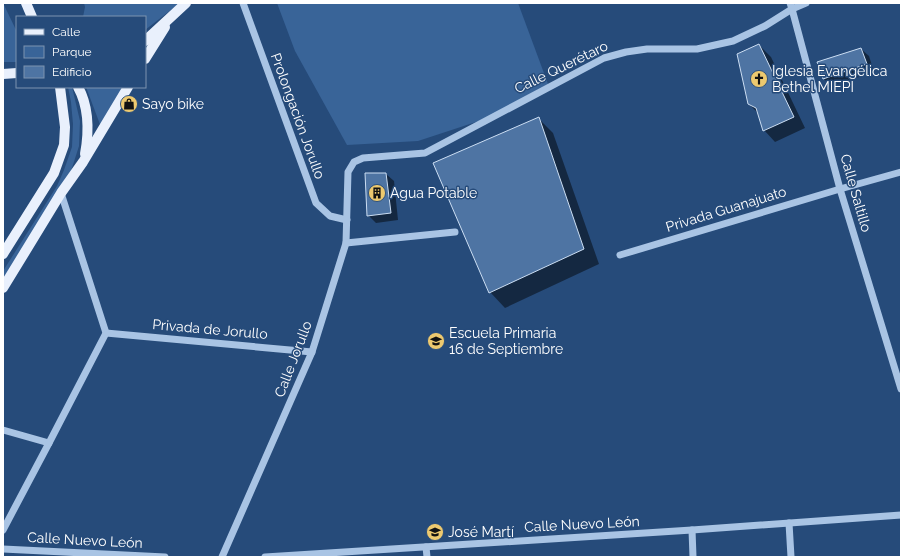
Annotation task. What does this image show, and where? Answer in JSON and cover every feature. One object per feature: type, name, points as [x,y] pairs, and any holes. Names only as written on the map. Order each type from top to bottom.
[{"type":"main road","points":[[26,3],[32,16]]},
{"type":"main road","points":[[146,40],[186,3]]},
{"type":"main road","points":[[146,57],[171,17]]},
{"type":"main road","points":[[3,74],[16,73]]},
{"type":"main road","points":[[3,254],[54,173],[64,145],[65,127],[60,88]]},
{"type":"main road","points":[[79,88],[83,96],[88,121],[87,143],[83,162]]},
{"type":"main road","points":[[3,288],[61,194],[83,162],[127,88]]},
{"type":"street","name":"Prolongación Jorullo","points":[[243,3],[316,203],[330,216],[347,220]]},
{"type":"street","name":"Calle Querétaro","points":[[354,162],[363,158],[425,153],[604,58],[626,52],[647,49],[696,49],[733,41],[765,26],[791,6],[806,3]]},
{"type":"street","name":"Calle Saltillo","points":[[791,6],[840,189],[901,389]]},
{"type":"street","name":"Calle Jorullo","points":[[222,557],[312,352],[346,244],[348,172],[354,162]]},
{"type":"street","name":"Privada Guanajuato","points":[[620,254],[901,172]]},
{"type":"street","points":[[3,530],[106,333],[61,194]]},
{"type":"street","points":[[346,244],[456,232]]},
{"type":"street","name":"Privada de Jorullo","points":[[106,333],[312,352]]},
{"type":"street","points":[[3,430],[49,443]]},
{"type":"street","name":"Calle Nuevo León","points":[[264,557],[692,530],[901,515]]},
{"type":"street","points":[[789,523],[791,557]]},
{"type":"street","points":[[692,530],[693,557]]},
{"type":"street","points":[[426,546],[427,557]]},
{"type":"street","name":"Calle Nuevo León","points":[[3,549],[165,557]]},
{"type":"green space","points":[[3,3],[16,30],[16,62],[3,62]]},
{"type":"green space","points":[[84,3],[180,3],[146,29],[146,16],[83,16],[85,7]]},
{"type":"green space","points":[[277,3],[518,3],[548,84],[482,120],[418,141],[347,145],[295,51]]},
{"type":"green space","points":[[68,88],[72,88],[80,121],[79,146],[71,171],[3,285],[3,271],[57,186],[64,170],[72,147],[73,124]]},
{"type":"green space","points":[[86,88],[126,88],[101,127]]},
{"type":"building","name":"Iglesia Evangélica Bethel MIEPI","points":[[759,44],[794,117],[763,131],[756,108],[748,104],[737,54]]},
{"type":"building","points":[[861,48],[867,64],[823,79],[817,62]]},
{"type":"building","points":[[539,117],[584,249],[489,293],[433,163]]},
{"type":"building","name":"Agua Potable","points":[[365,173],[386,173],[391,213],[367,216]]},
{"type":"place","name":"Iglesia Evangélica Bethel MIEPI","points":[[759,79]]},
{"type":"place","name":"Sayo bike","points":[[129,104]]},
{"type":"place","name":"Agua Potable","points":[[377,193]]},
{"type":"place","name":"Escuela Primaria 16 de Septiembre","points":[[436,341]]},
{"type":"place","name":"José Martí","points":[[435,532]]}]
